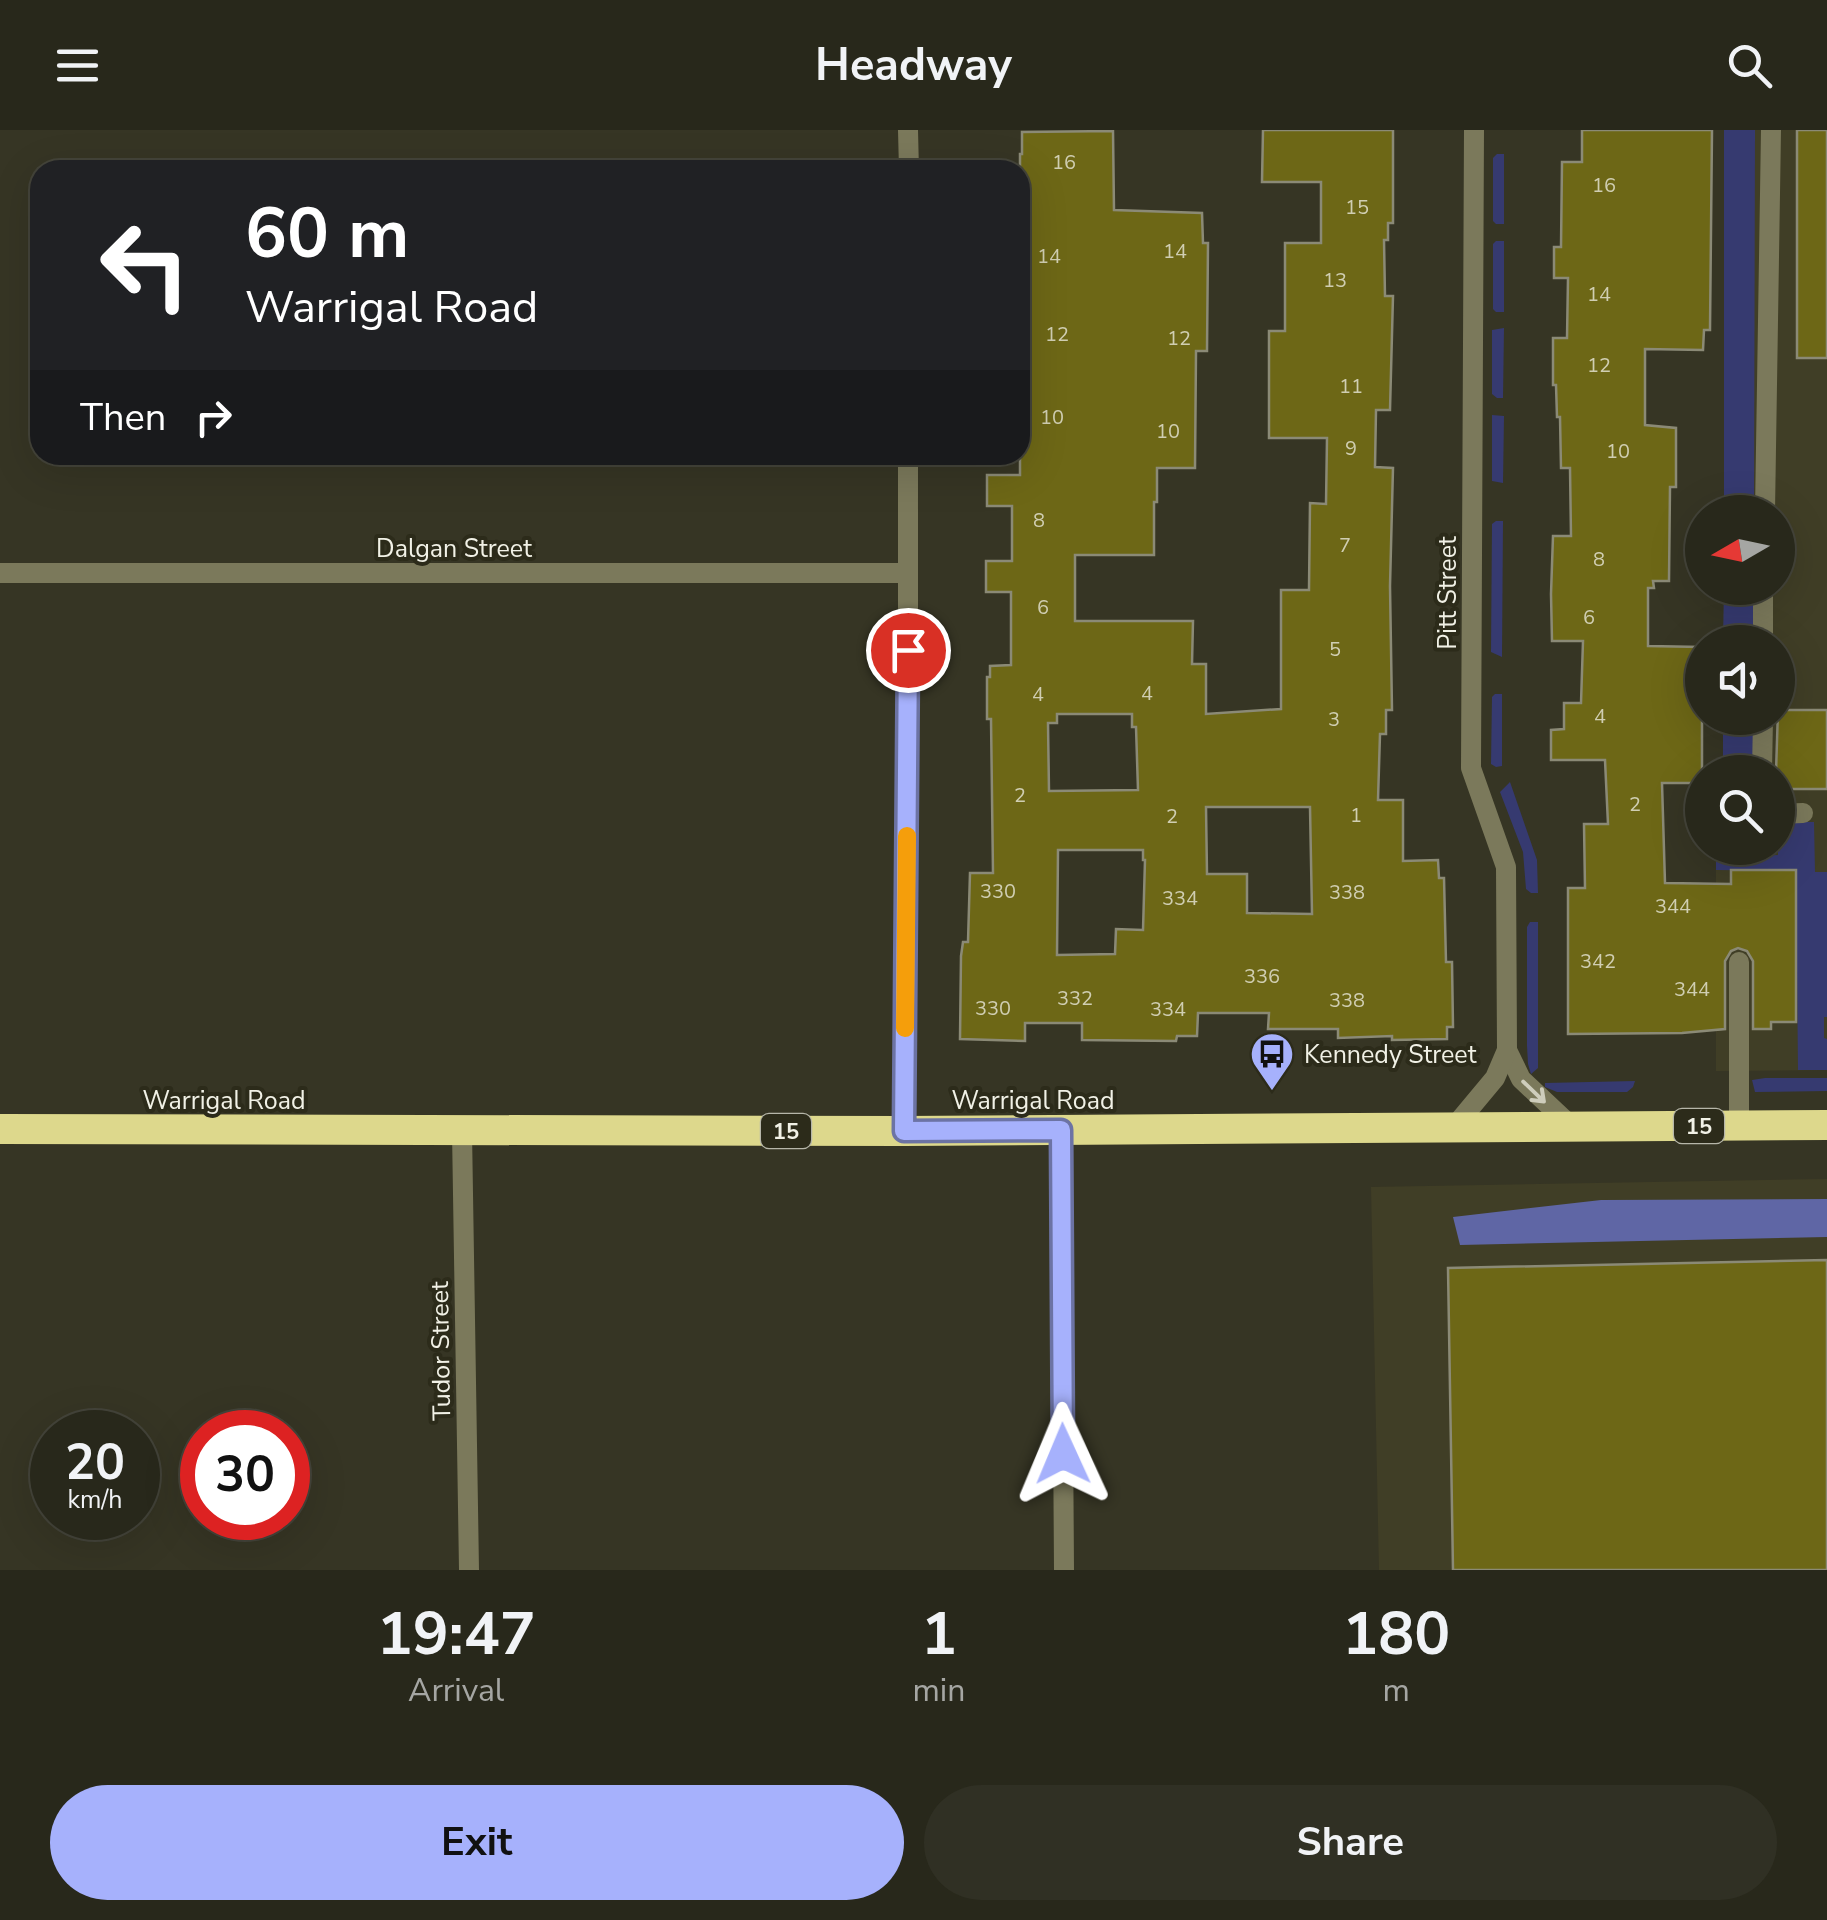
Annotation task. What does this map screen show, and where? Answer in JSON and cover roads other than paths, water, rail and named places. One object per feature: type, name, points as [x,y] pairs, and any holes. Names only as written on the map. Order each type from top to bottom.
[{"type":"highway","name":"Warrigal Road","points":[[0,1129],[904,1131],[1827,1124]]},
{"type":"street","points":[[908,130],[908,160]]},
{"type":"street","name":"Pitt Street","points":[[1474,130],[1471,768],[1506,866],[1507,1050]]},
{"type":"street","points":[[1765,495],[1771,130]]},
{"type":"street","points":[[904,1131],[908,465]]},
{"type":"street","name":"Dalgan Street","points":[[0,573],[908,573]]},
{"type":"street","points":[[1795,813],[1803,813]]},
{"type":"street","points":[[1740,962],[1740,1126]]},
{"type":"street","points":[[1454,1126],[1495,1078],[1507,1050]]},
{"type":"street","points":[[1507,1050],[1521,1079],[1571,1126]]},
{"type":"street","points":[[1061,1130],[1064,1570]]},
{"type":"street","name":"Tudor Street","points":[[462,1131],[469,1570]]},
{"type":"place","name":"Kennedy Street","points":[[1272,1092]]}]
